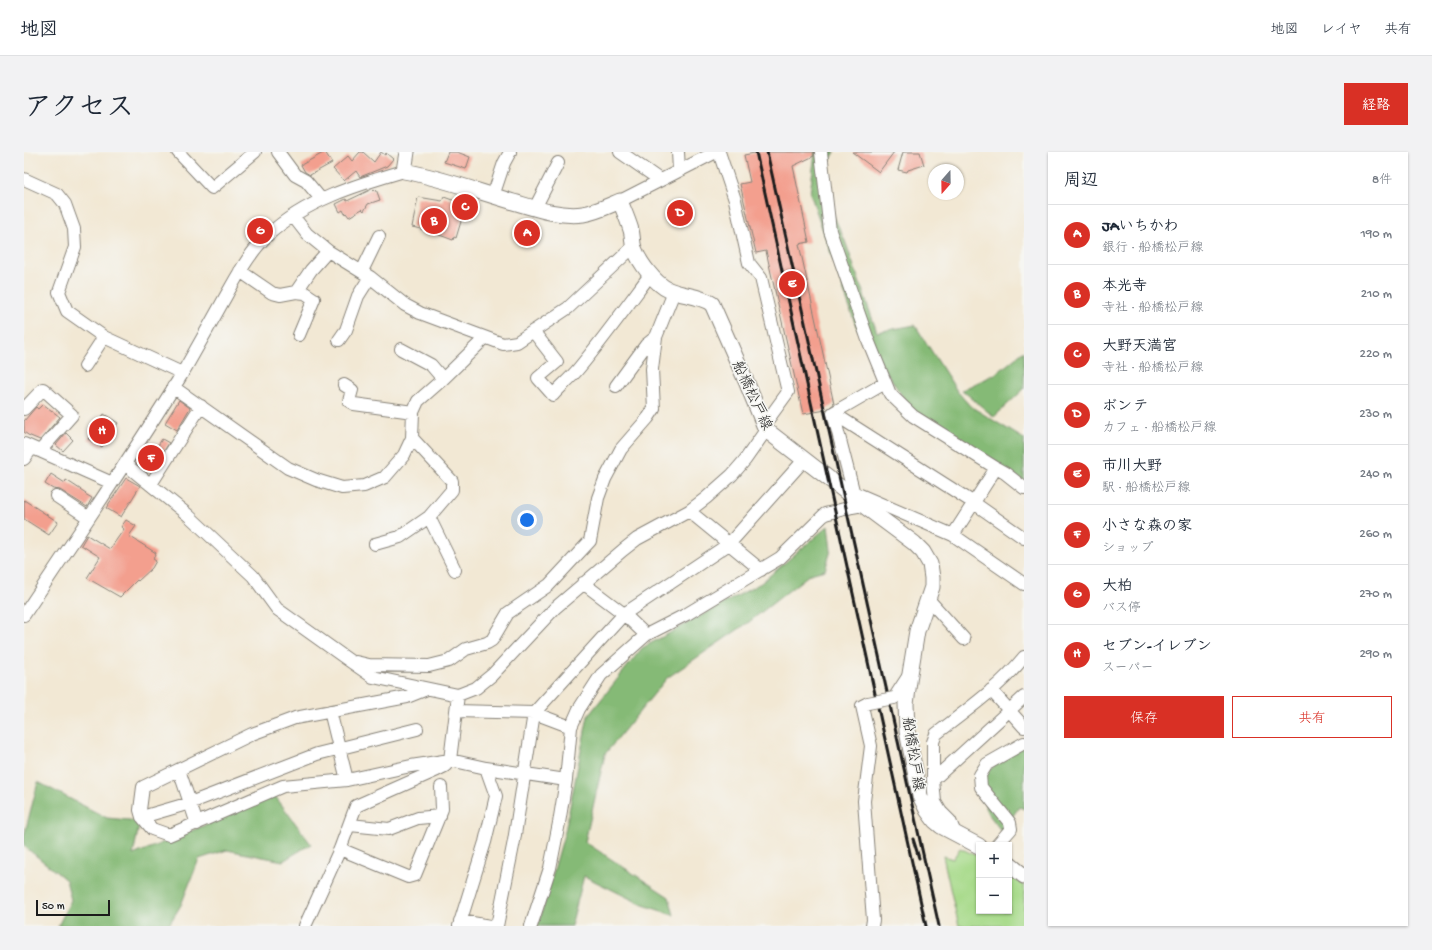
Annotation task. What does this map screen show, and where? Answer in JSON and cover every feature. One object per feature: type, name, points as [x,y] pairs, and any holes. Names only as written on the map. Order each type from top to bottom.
[{"type":"main road","points":[[407,152],[404,172],[430,177],[535,208],[558,213],[582,214],[598,211],[620,201]]},
{"type":"main road","name":"船橋松戸線","points":[[620,201],[631,231],[633,247],[650,275],[661,286],[668,290],[707,300],[712,304],[765,427],[804,460],[914,543],[923,552],[930,564],[932,587],[917,631],[906,704],[907,731],[920,796],[927,810],[935,821],[941,826],[976,844]]},
{"type":"main road","points":[[1012,866],[1024,876]]},
{"type":"street","points":[[178,152],[212,188],[255,152]]},
{"type":"street","points":[[278,152],[296,175],[306,181],[321,199]]},
{"type":"street","points":[[493,196],[504,163],[510,152]]},
{"type":"street","points":[[620,152],[660,180]]},
{"type":"street","points":[[678,152],[679,170]]},
{"type":"street","points":[[620,201],[716,152]]},
{"type":"street","points":[[125,464],[188,515],[253,576],[277,609],[373,677],[427,690],[458,695],[476,688],[492,675],[555,608],[622,550],[637,539],[689,511],[732,475],[745,460],[788,392],[761,278],[749,263],[735,200],[719,152]]},
{"type":"street","points":[[821,152],[830,231],[868,340],[890,394],[913,416],[1005,473],[1024,488]]},
{"type":"street","points":[[535,208],[558,163]]},
{"type":"street","points":[[24,615],[125,464],[182,373],[252,252],[269,235],[293,216],[321,199],[366,182],[404,172]]},
{"type":"street","points":[[24,179],[57,194],[65,204],[74,229],[75,247],[59,292],[67,311],[104,337],[182,373]]},
{"type":"street","points":[[293,216],[306,234],[328,251],[366,274],[405,305],[420,313],[503,344],[517,342],[568,308],[633,247]]},
{"type":"street","points":[[339,340],[346,330],[379,236]]},
{"type":"street","points":[[296,292],[311,270],[328,251]]},
{"type":"street","points":[[240,271],[272,293],[280,295],[296,292],[305,293],[314,299],[299,335]]},
{"type":"street","points":[[533,331],[557,362],[538,378],[553,395],[567,379],[578,370],[613,326],[650,275]]},
{"type":"street","points":[[347,659],[369,665],[429,666],[449,661],[466,649],[492,640],[508,613],[549,585],[590,541],[598,498],[605,479],[621,449],[654,409],[652,369],[656,337],[674,292]]},
{"type":"street","points":[[86,366],[104,337]]},
{"type":"street","points":[[616,386],[646,345],[656,337]]},
{"type":"street","points":[[173,387],[288,468],[316,480],[342,488],[364,486],[385,477],[404,455],[412,438],[413,412],[418,401],[443,380],[485,338]]},
{"type":"street","points":[[401,349],[431,365],[443,380]]},
{"type":"street","points":[[833,412],[885,383]]},
{"type":"street","points":[[344,385],[352,390],[349,401],[354,404],[413,412]]},
{"type":"street","points":[[24,409],[43,389],[72,415],[32,447],[24,459]]},
{"type":"street","points":[[151,484],[201,406]]},
{"type":"street","points":[[531,926],[550,868],[566,780],[571,727],[579,709],[601,675],[646,635],[686,614],[780,558],[825,514],[852,507],[857,499],[833,412]]},
{"type":"street","points":[[833,412],[974,503],[1024,538]]},
{"type":"street","points":[[374,544],[400,537],[429,517],[452,490],[452,481],[412,438]]},
{"type":"street","points":[[32,447],[112,484]]},
{"type":"street","points":[[497,926],[514,841],[534,713],[624,614],[729,544],[804,460]]},
{"type":"street","points":[[953,535],[996,468]]},
{"type":"street","points":[[56,496],[89,518]]},
{"type":"street","points":[[857,499],[953,535],[1024,584]]},
{"type":"street","points":[[689,511],[761,570]]},
{"type":"street","points":[[429,517],[455,570]]},
{"type":"street","points":[[583,583],[624,614],[646,635]]},
{"type":"street","points":[[928,599],[964,639]]},
{"type":"street","points":[[955,833],[950,821],[941,812],[936,802],[933,780],[934,742],[936,734],[1014,670],[1024,657]]},
{"type":"street","points":[[872,926],[873,920],[864,802],[871,746],[862,706],[868,703],[894,698],[910,674]]},
{"type":"street","points":[[427,690],[407,696],[295,718],[252,734],[143,787],[140,810],[142,817],[152,830],[169,835],[283,786],[347,780],[411,766],[450,760],[486,768],[566,780]]},
{"type":"street","points":[[991,690],[1024,726]]},
{"type":"street","points":[[306,926],[350,825],[356,806],[438,770],[445,766],[450,760],[458,695]]},
{"type":"street","points":[[933,780],[1024,696]]},
{"type":"street","points":[[330,711],[347,780]]},
{"type":"street","points":[[456,711],[534,713],[571,727]]},
{"type":"street","points":[[142,817],[190,802],[317,754],[417,729]]},
{"type":"street","points":[[1000,842],[1011,829],[1010,823],[981,787],[980,775],[987,764],[1024,743]]},
{"type":"street","points":[[486,768],[496,796],[485,842],[459,924],[490,926]]},
{"type":"street","points":[[179,770],[197,824]]},
{"type":"street","points":[[340,848],[408,877],[415,875],[440,816],[442,809],[441,787]]},
{"type":"street","points":[[350,825],[389,829],[418,818],[440,816]]},
{"type":"green space","points":[[815,152],[835,152],[818,181],[845,241],[877,332],[915,325],[957,391],[970,406],[1024,439],[1024,481],[912,411],[856,326],[810,193]]},
{"type":"green space","points":[[1024,351],[1024,389],[994,417],[962,390],[997,373]]},
{"type":"green space","points":[[828,526],[831,550],[825,570],[810,574],[749,622],[667,678],[605,754],[585,842],[669,897],[674,915],[643,905],[584,876],[571,926],[538,926],[565,831],[588,716],[642,648],[761,583]]},
{"type":"green space","points":[[1024,740],[1024,809],[1019,807],[1002,832],[987,812],[980,778]]},
{"type":"green space","points":[[38,782],[107,818],[140,821],[133,855],[275,796],[311,844],[283,861],[227,850],[199,859],[181,905],[168,926],[58,926],[71,900],[66,880],[24,846],[24,836]]},
{"type":"green space","points":[[960,848],[976,856],[976,914],[1012,914],[1012,876],[1024,886],[1024,926],[959,926],[943,856],[953,859]]},
{"type":"building","points":[[325,152],[332,163],[310,175],[305,172],[301,165]]},
{"type":"building","points":[[360,152],[363,152],[374,162],[381,152],[385,155],[386,153],[393,159],[387,166],[360,177],[356,171],[344,181],[333,169],[348,156],[352,161]]},
{"type":"building","points":[[448,152],[457,152],[470,157],[466,169],[444,162]]},
{"type":"building","points":[[760,152],[814,152],[814,156],[793,166],[809,242],[799,244],[834,404],[826,410],[803,414],[766,251],[756,253],[740,184],[750,182],[744,155]]},
{"type":"building","points":[[852,152],[894,152],[879,172]]},
{"type":"building","points":[[903,152],[920,152],[924,165],[908,170],[907,172],[898,170]]},
{"type":"building","points":[[372,189],[374,191],[376,189],[380,200],[368,204],[364,211],[362,209],[349,217],[343,210],[340,212],[336,204],[346,199],[347,201]]},
{"type":"building","points":[[418,197],[442,201],[444,197],[466,205],[456,238],[454,237],[453,240],[434,232],[412,227]]},
{"type":"building","points":[[179,400],[190,408],[177,430],[165,423]]},
{"type":"building","points":[[43,404],[60,417],[40,440],[24,432],[24,421],[36,407],[38,409]]},
{"type":"building","points":[[104,414],[118,423],[102,447],[88,439]]},
{"type":"building","points":[[66,433],[73,440],[63,451],[56,445]]},
{"type":"building","points":[[162,439],[169,443],[154,466],[151,468],[144,463],[142,466],[135,461],[142,451],[145,453],[148,449],[153,453]]},
{"type":"building","points":[[51,474],[65,483],[66,480],[92,498],[87,507],[60,490],[53,489],[45,484]]},
{"type":"building","points":[[126,478],[140,486],[121,517],[106,508]]},
{"type":"building","points":[[24,500],[58,522],[49,535],[24,519]]},
{"type":"building","points":[[126,520],[136,526],[129,536],[156,553],[153,559],[156,561],[152,568],[120,597],[87,578],[100,557],[81,545],[87,535],[110,549],[124,529],[121,527]]},
{"type":"railway","points":[[756,152],[926,926]]},
{"type":"railway","points":[[767,152],[939,926]]},
{"type":"railway","points":[[913,839],[919,858]]},
{"type":"place","name":"大野天満宮","points":[[465,207]]},
{"type":"place","name":"ボンテ","points":[[680,213]]},
{"type":"place","name":"本光寺","points":[[434,221]]},
{"type":"place","name":"大柏","points":[[260,231]]},
{"type":"place","name":"JAいちかわ","points":[[527,233]]},
{"type":"place","name":"市川大野","points":[[792,284]]},
{"type":"place","name":"セブン-イレブン","points":[[102,431]]},
{"type":"place","name":"小さな森の家","points":[[151,458]]}]
